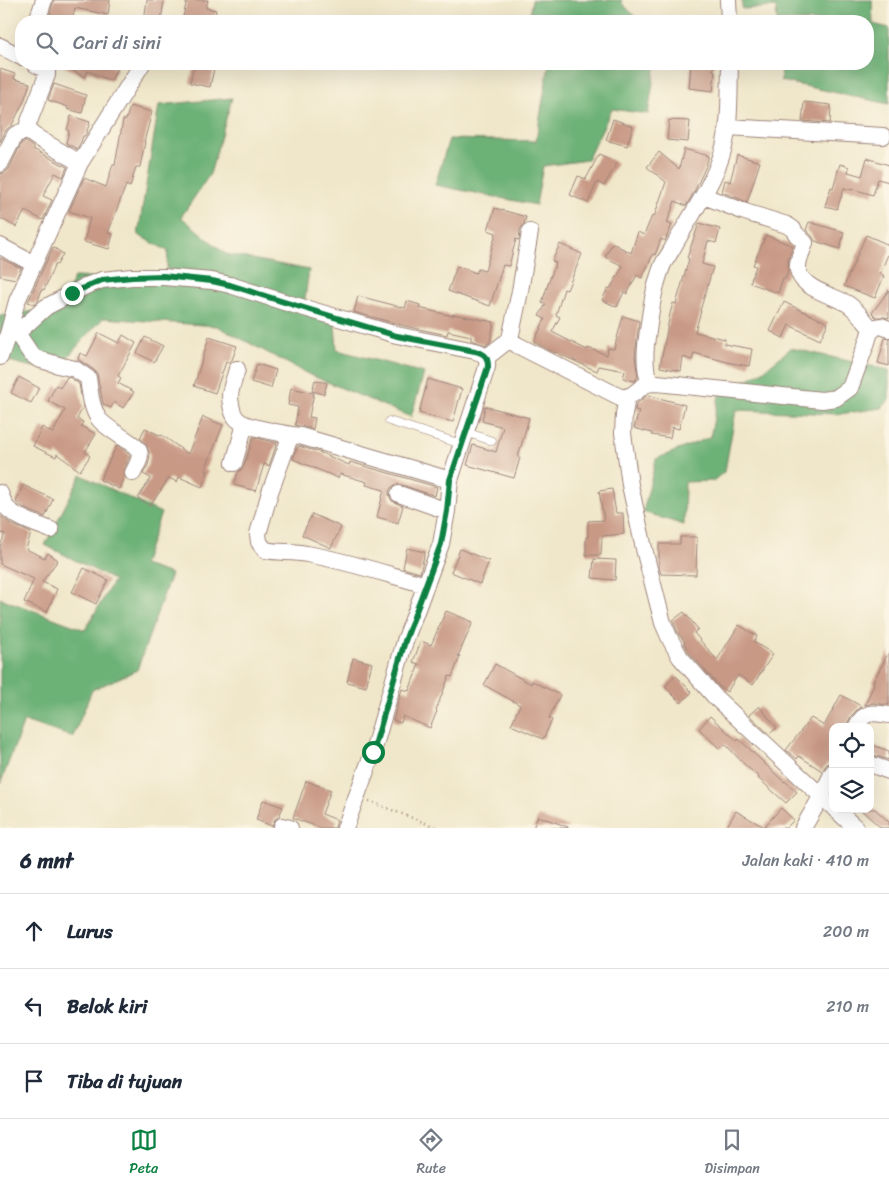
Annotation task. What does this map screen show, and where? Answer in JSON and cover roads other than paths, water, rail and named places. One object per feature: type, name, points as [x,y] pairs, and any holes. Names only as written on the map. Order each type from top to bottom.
[{"type":"street","points":[[39,15],[44,0]]},
{"type":"street","points":[[728,0],[728,15]]},
{"type":"street","points":[[0,46],[15,54]]},
{"type":"street","points":[[29,132],[28,124],[47,75],[47,70]]},
{"type":"street","points":[[0,357],[13,333],[17,301],[80,162],[138,70]]},
{"type":"street","points":[[650,383],[645,365],[652,298],[663,264],[704,196],[722,154],[728,127],[730,70]]},
{"type":"street","points":[[728,127],[883,136]]},
{"type":"street","points":[[0,164],[15,135],[21,132],[29,132],[36,138],[80,162]]},
{"type":"street","points":[[704,196],[791,227],[805,243],[798,264],[799,274],[804,281],[815,289],[848,304],[872,330]]},
{"type":"street","points":[[487,357],[510,339],[530,232]]},
{"type":"street","points":[[0,246],[34,264]]},
{"type":"street","points":[[13,333],[46,307],[86,286],[102,280],[163,276],[212,281],[230,285],[397,336],[475,351],[487,357],[488,367],[450,480],[441,544],[405,641],[373,752],[345,828]]},
{"type":"street","points":[[510,339],[517,345],[620,397],[627,397],[650,383],[822,400],[836,398],[850,388],[870,332],[876,327],[882,326],[889,329]]},
{"type":"street","points":[[13,333],[31,354],[38,359],[75,369],[88,378],[94,407],[100,420],[140,452],[139,461],[133,473]]},
{"type":"street","points":[[237,369],[230,394],[231,403],[233,413],[237,419],[245,424],[292,436],[300,436],[450,480]]},
{"type":"street","points":[[627,397],[623,433],[630,484],[658,606],[670,639],[680,657],[716,698],[829,803]]},
{"type":"street","points":[[234,463],[245,424]]},
{"type":"street","points":[[292,436],[288,440],[258,534],[259,542],[265,550],[304,553],[350,563],[426,586]]},
{"type":"street","points":[[0,493],[8,509],[14,514],[51,530]]},
{"type":"street","points":[[398,494],[447,511]]},
{"type":"street","points":[[858,723],[864,715],[889,715]]},
{"type":"street","points":[[874,765],[889,771]]},
{"type":"street","points":[[803,828],[829,805]]},
{"type":"street","points":[[840,813],[856,828]]},
{"type":"lane","points":[[389,421],[464,438],[492,441]]}]
